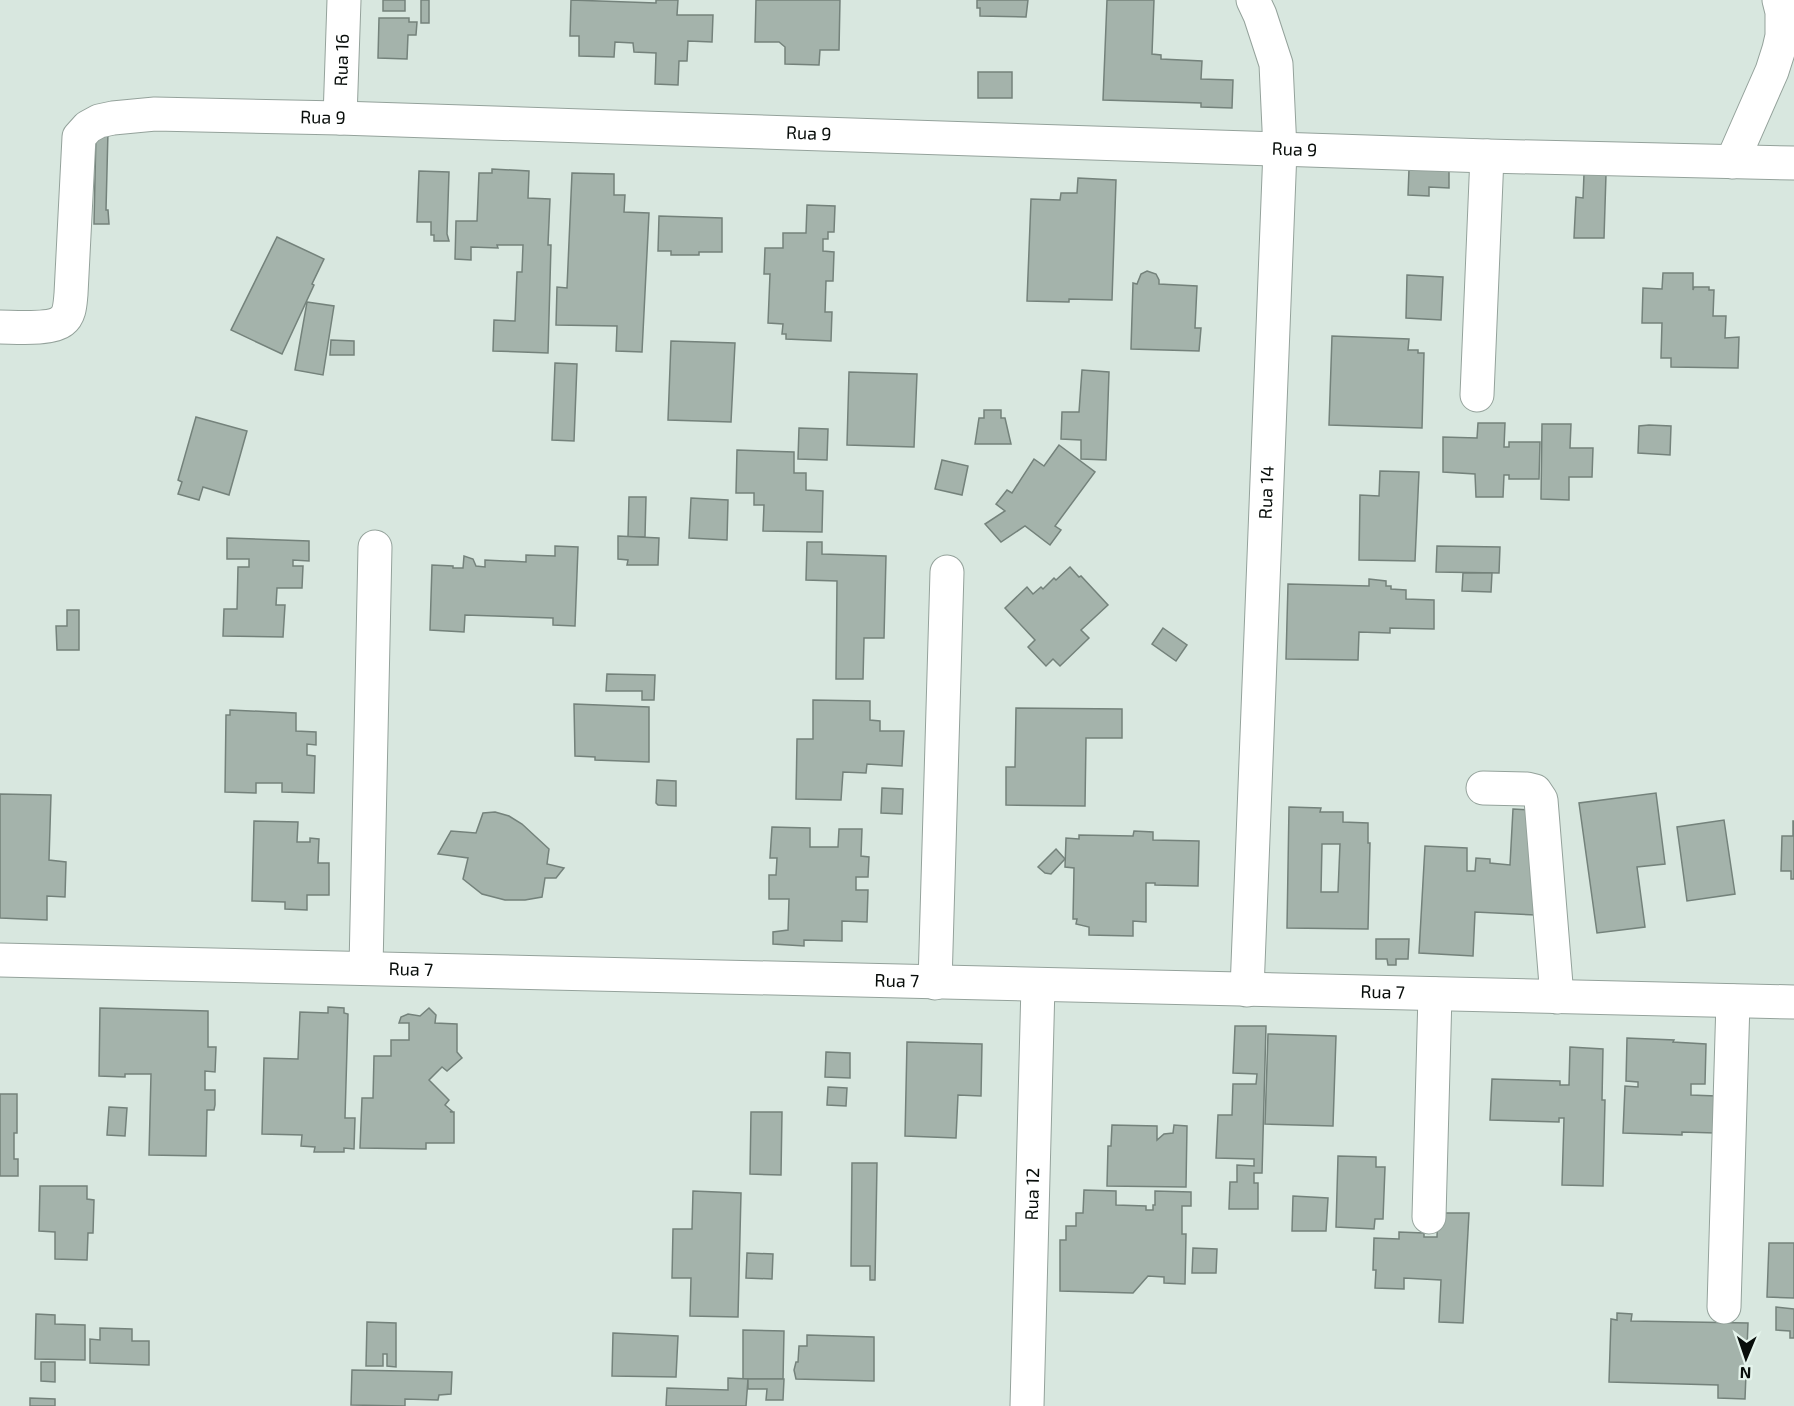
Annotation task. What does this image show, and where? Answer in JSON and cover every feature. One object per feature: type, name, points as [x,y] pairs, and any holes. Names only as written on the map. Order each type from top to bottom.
[{"type":"street","name":"Rua 16","points":[[340,118],[344,0]]},
{"type":"street","name":"Rua 14","points":[[1247,990],[1280,150],[1276,64],[1253,0]]},
{"type":"street","points":[[1732,162],[1772,71],[1779,49],[1782,36],[1782,12],[1779,0]]},
{"type":"street","name":"Rua 9","points":[[0,327],[44,327],[60,323],[67,316],[71,294],[79,137],[88,127],[113,117],[155,114],[340,118],[1280,150],[1794,163]]},
{"type":"street","points":[[1477,395],[1486,156]]},
{"type":"street","points":[[366,968],[375,547]]},
{"type":"street","points":[[935,983],[947,572]]},
{"type":"street","points":[[1483,788],[1527,789],[1535,791],[1541,801],[1557,997]]},
{"type":"street","name":"Rua 7","points":[[0,960],[1794,1002]]},
{"type":"street","name":"Rua 12","points":[[1027,1406],[1038,985]]},
{"type":"street","points":[[1429,1216],[1435,994]]},
{"type":"street","points":[[1724,1307],[1733,1001]]},
{"type":"building","points":[[383,0],[405,0],[405,11],[383,11]]},
{"type":"building","points":[[421,0],[429,0],[429,23],[421,23]]},
{"type":"building","points":[[571,0],[656,3],[656,0],[678,0],[677,15],[713,15],[712,42],[688,41],[687,61],[679,61],[678,85],[655,84],[656,53],[634,52],[633,43],[615,42],[614,57],[579,56],[579,36],[570,36]]},
{"type":"building","points":[[756,0],[840,0],[839,50],[820,50],[819,65],[785,64],[785,47],[779,42],[755,42]]},
{"type":"building","points":[[977,0],[1028,0],[1026,17],[980,16]]},
{"type":"building","points":[[1107,0],[1154,0],[1152,54],[1161,55],[1161,59],[1202,61],[1201,79],[1233,80],[1232,108],[1201,107],[1201,103],[1103,100]]},
{"type":"building","points":[[379,18],[409,18],[409,22],[417,22],[416,35],[408,35],[407,59],[378,58]]},
{"type":"building","points":[[978,72],[1012,72],[1012,98],[978,98]]},
{"type":"building","points":[[108,131],[106,210],[108,210],[109,224],[94,224],[96,132]]},
{"type":"building","points":[[492,169],[529,171],[528,198],[550,199],[548,353],[493,351],[494,320],[515,321],[517,272],[522,272],[523,245],[497,245],[498,248],[471,247],[471,260],[455,259],[456,221],[477,221],[479,173],[492,173]]},
{"type":"building","points":[[1409,169],[1449,171],[1449,188],[1429,187],[1429,196],[1408,195]]},
{"type":"building","points":[[419,171],[449,172],[447,234],[449,241],[434,241],[434,235],[431,235],[431,222],[417,222]]},
{"type":"building","points":[[572,173],[614,174],[614,195],[625,195],[624,212],[649,213],[642,352],[616,351],[617,326],[556,325],[557,287],[567,288]]},
{"type":"building","points":[[1584,174],[1606,174],[1604,238],[1574,238],[1576,197],[1583,198]]},
{"type":"building","points":[[1078,178],[1116,180],[1112,300],[1027,301],[1031,199],[1060,200],[1061,193],[1077,193]]},
{"type":"building","points":[[807,205],[835,206],[834,232],[828,232],[828,239],[823,239],[823,251],[834,252],[833,281],[826,281],[825,312],[832,312],[831,341],[786,339],[786,334],[782,334],[783,324],[768,323],[770,274],[764,274],[765,248],[783,248],[783,233],[806,233]]},
{"type":"building","points":[[659,216],[722,218],[722,252],[671,255],[671,251],[658,251]]},
{"type":"building","points":[[277,237],[324,259],[282,354],[231,330]]},
{"type":"building","points":[[1147,271],[1156,274],[1159,284],[1197,286],[1195,328],[1201,328],[1199,351],[1131,349],[1133,283],[1137,284],[1141,274]]},
{"type":"building","points":[[1663,273],[1693,273],[1693,290],[1694,287],[1709,287],[1709,290],[1714,290],[1713,316],[1726,316],[1725,338],[1739,337],[1738,368],[1671,367],[1671,358],[1661,358],[1662,323],[1642,323],[1643,288],[1662,289]]},
{"type":"building","points":[[1407,275],[1443,277],[1441,320],[1406,318]]},
{"type":"building","points":[[307,302],[334,306],[323,375],[295,370]]},
{"type":"building","points":[[1332,336],[1409,339],[1408,350],[1418,350],[1418,353],[1424,353],[1422,428],[1329,425]]},
{"type":"building","points":[[331,340],[354,341],[354,355],[330,355]]},
{"type":"building","points":[[671,341],[735,343],[731,422],[668,420]]},
{"type":"building","points":[[555,363],[577,364],[574,441],[552,440]]},
{"type":"building","points":[[1082,370],[1109,372],[1106,460],[1081,459],[1081,440],[1061,439],[1062,412],[1079,412]]},
{"type":"building","points":[[849,372],[917,374],[914,447],[847,445]]},
{"type":"building","points":[[984,410],[1001,410],[1001,418],[1005,418],[1011,444],[975,444],[979,418],[984,418]]},
{"type":"building","points":[[196,417],[247,431],[229,495],[203,487],[199,500],[178,494],[182,482],[178,480]]},
{"type":"building","points":[[1478,423],[1505,423],[1504,447],[1509,447],[1509,442],[1540,442],[1539,479],[1509,479],[1509,475],[1504,475],[1503,497],[1476,497],[1475,474],[1443,472],[1443,437],[1477,438]]},
{"type":"building","points":[[1542,424],[1571,424],[1570,448],[1593,448],[1592,477],[1569,477],[1569,500],[1541,499]]},
{"type":"building","points":[[1639,426],[1671,426],[1670,455],[1638,453]]},
{"type":"building","points":[[799,428],[828,429],[827,460],[798,459]]},
{"type":"building","points":[[1059,445],[1095,472],[1055,526],[1061,530],[1050,545],[1025,526],[1001,542],[985,524],[1005,511],[996,504],[1007,490],[1012,493],[1034,459],[1044,466]]},
{"type":"building","points":[[737,450],[794,452],[794,473],[806,473],[806,490],[823,491],[822,532],[763,531],[764,505],[754,505],[754,493],[736,493]]},
{"type":"building","points":[[942,460],[968,466],[962,495],[935,489]]},
{"type":"building","points":[[1380,471],[1419,472],[1415,561],[1359,560],[1360,495],[1379,496]]},
{"type":"building","points":[[629,497],[646,497],[645,537],[628,537]]},
{"type":"building","points":[[691,498],[728,500],[727,540],[689,538]]},
{"type":"building","points":[[618,536],[659,538],[658,565],[627,565],[628,560],[618,559]]},
{"type":"building","points":[[227,538],[309,541],[309,561],[293,560],[293,566],[303,566],[302,588],[277,588],[276,605],[285,605],[283,637],[223,636],[224,609],[237,609],[238,567],[249,567],[249,559],[227,559]]},
{"type":"building","points":[[807,542],[822,542],[822,554],[886,556],[884,638],[864,638],[863,679],[836,679],[837,581],[806,580]]},
{"type":"building","points":[[555,546],[578,547],[575,626],[553,625],[553,618],[465,615],[464,632],[430,630],[432,565],[463,568],[464,556],[473,559],[476,566],[485,567],[485,560],[526,562],[526,555],[555,556]]},
{"type":"building","points":[[1437,546],[1500,547],[1499,573],[1436,572]]},
{"type":"building","points":[[1070,567],[1108,605],[1081,630],[1089,638],[1060,666],[1053,659],[1046,666],[1028,647],[1035,640],[1005,608],[1027,587],[1033,594],[1041,587],[1043,589],[1054,578],[1056,580]]},
{"type":"building","points":[[1463,573],[1492,573],[1491,592],[1462,591]]},
{"type":"building","points":[[1369,579],[1386,581],[1386,586],[1391,586],[1391,589],[1406,590],[1406,599],[1434,600],[1434,629],[1390,628],[1390,633],[1359,632],[1358,660],[1286,659],[1288,584],[1369,586]]},
{"type":"building","points":[[67,610],[79,610],[79,650],[57,650],[56,626],[67,626]]},
{"type":"building","points":[[1163,628],[1187,645],[1176,661],[1152,644]]},
{"type":"building","points":[[607,674],[655,675],[654,700],[642,700],[642,691],[606,691]]},
{"type":"building","points":[[813,700],[870,701],[870,720],[880,721],[880,731],[904,731],[902,766],[867,764],[866,773],[843,772],[841,800],[796,799],[797,739],[813,739]]},
{"type":"building","points":[[574,704],[649,707],[649,762],[595,760],[595,757],[575,756]]},
{"type":"building","points":[[1016,708],[1122,709],[1122,738],[1086,738],[1085,806],[1006,805],[1006,767],[1015,767]]},
{"type":"building","points":[[230,710],[296,713],[296,731],[316,732],[316,745],[307,744],[307,755],[315,756],[314,793],[282,792],[282,783],[256,783],[256,793],[225,792],[226,715],[230,715]]},
{"type":"building","points":[[657,780],[676,781],[676,806],[656,803]]},
{"type":"building","points":[[882,788],[903,789],[902,814],[881,813]]},
{"type":"building","points":[[1656,793],[1665,864],[1637,867],[1645,927],[1597,933],[1579,803]]},
{"type":"building","points":[[0,794],[51,795],[49,860],[66,862],[65,897],[47,896],[47,920],[0,918]]},
{"type":"building","points":[[1289,807],[1321,808],[1320,812],[1343,812],[1343,822],[1368,823],[1368,843],[1370,843],[1368,929],[1287,928]],"holes":[[[1322,844],[1340,844],[1338,892],[1321,892]]]},
{"type":"building","points":[[1513,809],[1543,811],[1536,915],[1475,912],[1473,956],[1419,953],[1425,846],[1467,848],[1467,871],[1475,871],[1476,858],[1490,859],[1490,863],[1510,865]]},
{"type":"building","points":[[495,812],[509,816],[522,824],[549,849],[547,864],[564,868],[556,878],[545,878],[542,897],[505,900],[482,894],[463,879],[468,858],[438,854],[451,831],[476,833],[483,813]]},
{"type":"building","points":[[1724,820],[1735,894],[1687,901],[1677,827]]},
{"type":"building","points":[[254,821],[298,822],[297,842],[310,842],[310,838],[319,839],[318,863],[329,863],[329,895],[307,895],[307,910],[285,909],[285,902],[252,901]]},
{"type":"building","points":[[1793,821],[1794,879],[1791,879],[1791,871],[1781,871],[1782,836],[1793,836]]},
{"type":"building","points":[[772,827],[810,828],[810,847],[838,847],[839,829],[862,829],[861,856],[869,857],[868,877],[856,877],[856,890],[868,890],[867,922],[842,921],[842,941],[804,940],[804,946],[773,944],[773,932],[788,930],[789,899],[769,899],[769,875],[776,875],[777,858],[770,858]]},
{"type":"building","points":[[1134,831],[1153,832],[1153,840],[1199,841],[1198,886],[1146,883],[1146,922],[1133,921],[1133,936],[1089,935],[1089,927],[1076,924],[1077,919],[1073,919],[1074,868],[1065,867],[1066,838],[1079,839],[1079,835],[1133,836]]},
{"type":"building","points":[[1056,849],[1065,859],[1051,874],[1045,873],[1038,867]]},
{"type":"building","points":[[1376,939],[1409,939],[1408,959],[1396,959],[1396,965],[1388,965],[1387,959],[1376,959]]},
{"type":"building","points":[[328,1007],[344,1008],[344,1013],[348,1014],[345,1118],[355,1118],[354,1149],[344,1148],[344,1152],[314,1152],[315,1147],[301,1146],[302,1135],[262,1134],[264,1058],[298,1059],[300,1012],[328,1013]]},
{"type":"building","points":[[100,1008],[208,1011],[208,1047],[216,1047],[215,1072],[205,1071],[205,1090],[215,1090],[214,1110],[207,1110],[206,1156],[149,1155],[151,1074],[125,1074],[125,1077],[99,1076]]},
{"type":"building","points":[[429,1008],[436,1015],[435,1023],[457,1024],[457,1052],[462,1058],[447,1071],[442,1067],[429,1080],[449,1100],[445,1105],[452,1111],[450,1112],[454,1112],[454,1143],[426,1143],[426,1149],[360,1148],[362,1098],[373,1098],[374,1056],[391,1056],[391,1040],[409,1040],[409,1023],[399,1023],[401,1017],[408,1014],[420,1016]]},
{"type":"building","points":[[1235,1026],[1266,1026],[1262,1173],[1254,1173],[1254,1183],[1258,1183],[1258,1209],[1229,1209],[1230,1182],[1237,1182],[1237,1165],[1254,1166],[1254,1159],[1216,1158],[1218,1115],[1232,1115],[1233,1084],[1256,1084],[1257,1074],[1233,1073]]},
{"type":"building","points":[[1268,1034],[1336,1036],[1333,1126],[1265,1124]]},
{"type":"building","points":[[1627,1038],[1706,1044],[1705,1084],[1691,1084],[1691,1095],[1716,1096],[1715,1133],[1682,1132],[1682,1135],[1623,1133],[1625,1086],[1638,1087],[1638,1082],[1626,1081]]},
{"type":"building","points":[[907,1042],[982,1044],[981,1096],[958,1095],[956,1138],[905,1136]]},
{"type":"building","points":[[1570,1047],[1603,1049],[1602,1100],[1605,1100],[1603,1186],[1562,1185],[1564,1118],[1559,1118],[1559,1122],[1490,1120],[1492,1079],[1560,1081],[1560,1085],[1569,1085]]},
{"type":"building","points":[[826,1052],[850,1053],[850,1078],[825,1077]]},
{"type":"building","points":[[828,1087],[847,1088],[846,1106],[827,1105]]},
{"type":"building","points":[[0,1094],[17,1094],[14,1159],[18,1159],[18,1176],[0,1176]]},
{"type":"building","points":[[109,1107],[127,1108],[125,1136],[107,1135]]},
{"type":"building","points":[[751,1112],[782,1112],[781,1175],[750,1174]]},
{"type":"building","points":[[1112,1125],[1157,1126],[1157,1140],[1164,1134],[1173,1133],[1174,1125],[1187,1126],[1186,1187],[1107,1186],[1108,1146],[1111,1146]]},
{"type":"building","points":[[1338,1156],[1376,1157],[1376,1167],[1385,1167],[1383,1219],[1375,1219],[1374,1229],[1336,1227]]},
{"type":"building","points":[[852,1163],[877,1163],[875,1280],[870,1280],[870,1266],[851,1266]]},
{"type":"building","points":[[40,1186],[87,1186],[87,1199],[94,1200],[93,1233],[88,1233],[87,1260],[55,1259],[55,1232],[39,1231]]},
{"type":"building","points":[[1084,1190],[1116,1191],[1116,1205],[1146,1206],[1146,1210],[1153,1210],[1155,1191],[1191,1192],[1191,1206],[1182,1206],[1182,1234],[1186,1234],[1185,1284],[1164,1283],[1164,1277],[1148,1276],[1133,1293],[1060,1291],[1060,1240],[1066,1240],[1066,1226],[1076,1226],[1076,1213],[1083,1213]]},
{"type":"building","points":[[693,1191],[741,1193],[738,1317],[690,1316],[691,1278],[672,1278],[673,1229],[692,1229]]},
{"type":"building","points":[[1293,1196],[1328,1198],[1326,1231],[1292,1231]]},
{"type":"building","points":[[1438,1213],[1469,1213],[1463,1323],[1439,1322],[1441,1280],[1404,1278],[1404,1289],[1375,1288],[1374,1238],[1399,1239],[1399,1232],[1424,1233],[1424,1237],[1437,1237]]},
{"type":"building","points":[[1769,1243],[1794,1243],[1794,1298],[1767,1297]]},
{"type":"building","points":[[1193,1248],[1217,1249],[1216,1273],[1192,1273]]},
{"type":"building","points":[[747,1253],[773,1254],[772,1279],[746,1278]]},
{"type":"building","points":[[1776,1307],[1794,1309],[1794,1338],[1790,1338],[1790,1331],[1776,1330]]},
{"type":"building","points":[[1617,1313],[1632,1314],[1631,1321],[1748,1323],[1745,1399],[1718,1398],[1718,1385],[1609,1382],[1611,1319],[1617,1320]]},
{"type":"building","points":[[36,1314],[55,1315],[55,1324],[85,1325],[85,1360],[35,1359]]},
{"type":"building","points":[[367,1322],[396,1323],[396,1367],[387,1366],[387,1354],[383,1354],[383,1366],[366,1366]]},
{"type":"building","points":[[100,1328],[132,1329],[132,1341],[149,1341],[149,1365],[90,1363],[90,1339],[100,1340]]},
{"type":"building","points":[[743,1330],[784,1331],[783,1379],[743,1379]]},
{"type":"building","points":[[613,1333],[678,1336],[676,1377],[612,1376]]},
{"type":"building","points":[[807,1335],[874,1337],[874,1381],[796,1379],[794,1370],[798,1362],[799,1346],[807,1346]]},
{"type":"building","points":[[41,1362],[55,1362],[55,1382],[41,1381]]},
{"type":"building","points":[[352,1370],[452,1372],[451,1394],[439,1395],[438,1400],[405,1399],[405,1406],[351,1405]]},
{"type":"building","points":[[728,1378],[748,1379],[746,1406],[666,1406],[667,1388],[728,1390]]},
{"type":"building","points":[[748,1379],[784,1379],[783,1400],[766,1400],[767,1389],[748,1389]]},
{"type":"building","points":[[30,1398],[55,1399],[55,1406],[30,1406]]}]
